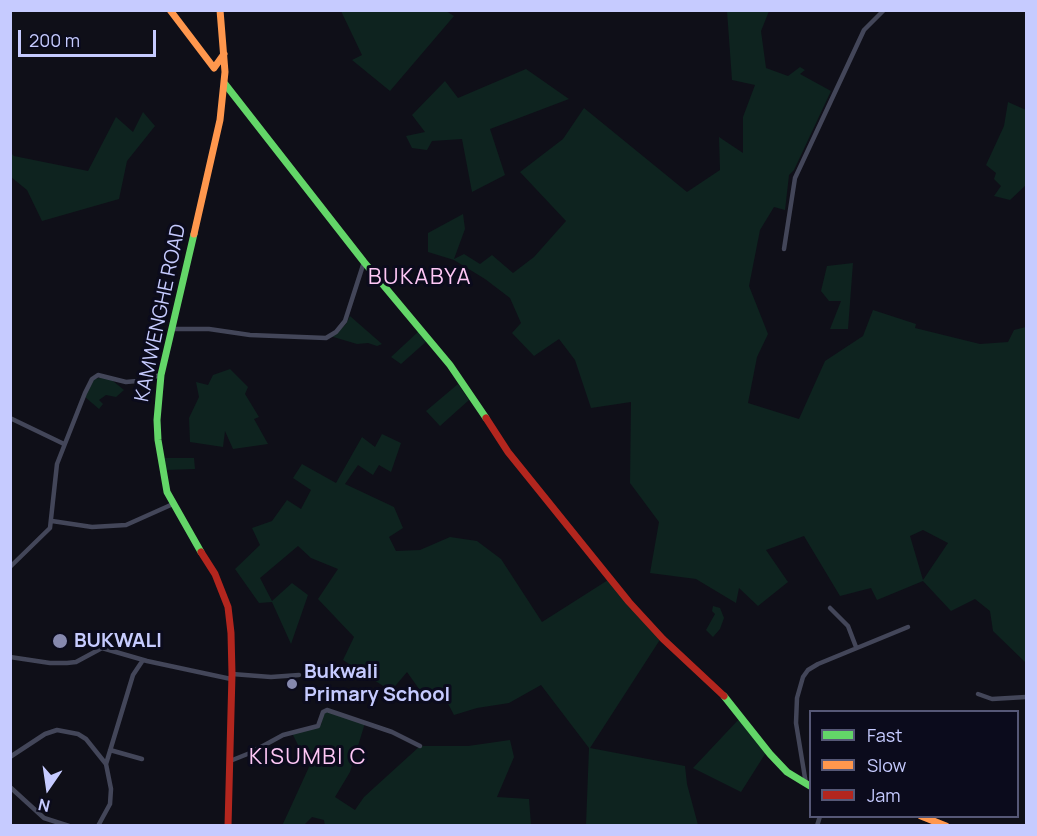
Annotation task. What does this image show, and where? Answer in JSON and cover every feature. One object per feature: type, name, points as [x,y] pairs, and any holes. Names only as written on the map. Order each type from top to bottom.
[{"type":"street","points":[[170,10],[214,68],[224,53]]},
{"type":"street","name":"KAMWENGHE ROAD","points":[[220,10],[225,84],[207,181],[161,375],[157,412],[158,440],[164,480],[173,504],[221,587],[228,608],[232,676],[228,825]]},
{"type":"street","points":[[783,249],[795,178],[864,30],[884,10]]},
{"type":"street","points":[[225,84],[364,262],[450,365],[508,452],[629,602],[663,639],[727,699],[775,760],[787,772],[808,785]]},
{"type":"street","points":[[172,329],[209,329],[250,335],[327,338],[336,332],[345,321],[364,262]]},
{"type":"street","points":[[10,567],[47,533],[52,521],[54,483],[64,444],[94,376],[126,382],[161,375]]},
{"type":"street","points":[[10,418],[64,444]]},
{"type":"street","points":[[52,521],[92,527],[126,525],[173,504]]},
{"type":"street","points":[[830,608],[848,626],[856,647]]},
{"type":"street","points":[[808,785],[796,723],[799,687],[808,670],[856,647],[908,627]]},
{"type":"street","points":[[10,657],[67,663],[76,662],[102,648],[142,660],[232,676],[299,675]]},
{"type":"street","points":[[98,825],[107,809],[111,795],[106,764],[134,675],[142,660]]},
{"type":"street","points":[[978,694],[992,699],[1026,697]]},
{"type":"street","points":[[230,761],[283,735],[318,726],[323,712],[327,710],[392,732],[420,746]]},
{"type":"street","points":[[10,757],[45,734],[57,730],[86,739],[106,764]]},
{"type":"street","points":[[110,750],[142,759]]},
{"type":"street","points":[[10,787],[44,818],[69,825]]},
{"type":"street","points":[[927,818],[946,825]]},
{"type":"green space","points":[[341,11],[446,11],[454,16],[390,91],[352,60],[362,55]]},
{"type":"green space","points":[[727,11],[769,11],[761,31],[766,68],[788,76],[800,67],[805,70],[800,74],[831,91],[794,170],[789,175],[785,210],[774,207],[760,230],[749,286],[768,334],[757,357],[748,403],[799,419],[825,361],[863,336],[873,310],[916,324],[915,328],[980,344],[1008,342],[1014,330],[1026,327],[1026,663],[993,631],[990,611],[975,599],[951,611],[923,581],[877,600],[871,588],[840,596],[804,536],[766,550],[788,582],[758,606],[739,588],[736,603],[696,579],[650,573],[659,522],[630,483],[631,402],[591,408],[575,360],[559,339],[534,356],[512,333],[521,323],[510,298],[454,260],[428,252],[428,233],[463,214],[465,229],[454,259],[464,254],[480,264],[492,255],[513,273],[534,257],[566,221],[520,172],[563,139],[584,108],[687,192],[720,170],[719,137],[743,153],[743,117],[755,85],[732,80]],"holes":[[[923,530],[948,543],[923,580],[910,536]]]},
{"type":"green space","points":[[526,69],[569,99],[490,129],[505,175],[472,192],[462,139],[432,141],[427,150],[412,148],[406,136],[425,132],[412,115],[445,81],[458,98]]},
{"type":"green space","points":[[1008,102],[1026,110],[1026,185],[1010,200],[994,196],[1001,186],[994,179],[996,173],[986,165],[1004,126]]},
{"type":"green space","points":[[143,112],[155,126],[127,161],[119,199],[42,221],[27,190],[11,177],[11,153],[14,156],[88,171],[116,117],[133,132]]},
{"type":"green space","points":[[853,263],[848,329],[830,329],[841,301],[829,301],[821,291],[827,266]]},
{"type":"green space","points":[[350,316],[382,344],[377,346],[368,343],[357,344],[330,336],[346,324]]},
{"type":"green space","points":[[419,331],[428,340],[401,364],[391,357]]},
{"type":"green space","points":[[230,369],[248,387],[245,394],[259,417],[254,419],[268,444],[233,449],[225,431],[223,447],[190,442],[189,418],[199,397],[196,382],[208,385],[213,375]]},
{"type":"green space","points":[[108,377],[124,390],[116,397],[106,395],[99,400],[103,404],[99,409],[85,397],[92,379]]},
{"type":"green space","points":[[458,384],[469,400],[440,426],[426,411]]},
{"type":"green space","points":[[382,434],[401,443],[391,472],[379,465],[373,475],[358,465],[345,484],[394,507],[403,528],[389,537],[396,551],[420,550],[450,537],[477,541],[501,559],[542,622],[608,580],[663,635],[590,748],[685,766],[687,784],[698,825],[586,825],[589,748],[541,685],[509,703],[477,708],[454,715],[443,694],[429,703],[407,672],[391,691],[343,660],[354,637],[318,599],[338,569],[311,558],[298,546],[260,578],[272,601],[292,583],[308,595],[291,644],[272,602],[259,603],[235,569],[260,545],[252,528],[272,521],[287,500],[301,509],[311,490],[293,478],[302,464],[336,483],[362,437],[375,447]]},
{"type":"green space","points":[[164,458],[194,458],[195,469],[166,470]]},
{"type":"green space","points":[[713,606],[720,608],[724,618],[720,629],[713,637],[706,630],[715,614],[712,611]]},
{"type":"green space","points":[[326,711],[365,723],[350,772],[335,797],[355,810],[364,797],[420,746],[468,746],[510,740],[514,757],[497,797],[529,799],[531,825],[325,826],[324,820],[312,817],[304,825],[282,826],[309,767],[291,731],[321,725]]},
{"type":"green space","points":[[740,718],[767,751],[741,792],[693,768]]},
{"type":"traffic: fast","points":[[225,84],[364,262],[450,365],[486,418]]},
{"type":"traffic: fast","points":[[194,234],[161,375],[157,420],[167,492],[201,552]]},
{"type":"traffic: fast","points":[[724,696],[787,772],[809,785]]},
{"type":"traffic: slow","points":[[170,10],[214,68],[224,54]]},
{"type":"traffic: slow","points":[[194,234],[220,120],[225,72],[220,10]]},
{"type":"traffic: slow","points":[[926,818],[946,826]]},
{"type":"traffic: jam","points":[[486,418],[508,452],[629,602],[663,639],[724,696]]},
{"type":"traffic: jam","points":[[201,552],[215,574],[228,607],[231,633],[228,826]]},
{"type":"place","name":"BUKWALI","points":[[60,641]]},
{"type":"place","name":"Bukwali Primary School","points":[[292,684]]},
{"type":"district","name":"BUKABYA","points":[[420,278]]},
{"type":"district","name":"KISUMBI C","points":[[308,758]]}]
